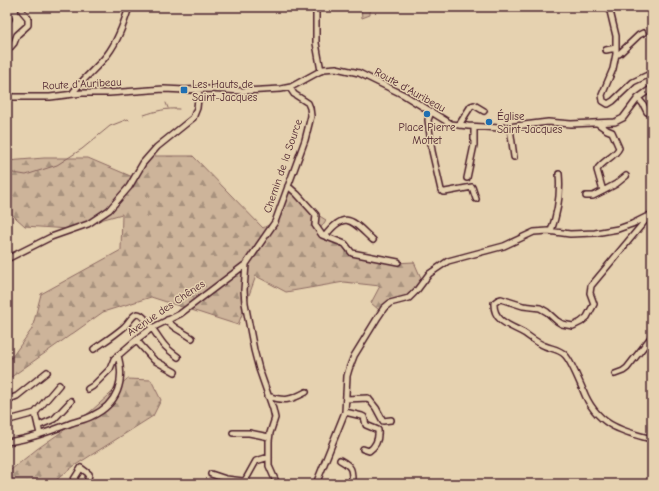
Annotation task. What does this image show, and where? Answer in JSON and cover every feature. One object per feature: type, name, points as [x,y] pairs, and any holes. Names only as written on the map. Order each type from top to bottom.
[{"type":"street","points":[[72,94],[108,54],[116,41],[129,7]]},
{"type":"street","points":[[316,7],[316,43],[321,71]]},
{"type":"street","points":[[609,7],[616,36],[616,51],[612,69],[602,95],[603,101],[608,104],[633,82],[652,73]]},
{"type":"street","points":[[7,51],[14,43],[17,35],[28,25],[28,18],[22,11]]},
{"type":"street","points":[[7,16],[7,22]]},
{"type":"street","points":[[606,50],[616,51],[619,54],[639,35],[643,34]]},
{"type":"street","name":"Route d'Auribeau","points":[[7,97],[50,97],[72,94],[164,89],[243,91],[290,88],[321,71],[329,68],[336,68],[359,74],[404,95],[451,124],[474,127],[510,128],[532,123],[548,122],[572,124],[615,122],[623,118],[638,98],[652,88]]},
{"type":"street","name":"Chemin de la Source","points":[[246,264],[275,222],[304,142],[311,116],[308,103],[294,94],[290,88]]},
{"type":"street","points":[[7,259],[51,237],[88,224],[109,210],[128,187],[143,163],[157,147],[193,118],[199,89]]},
{"type":"street","points":[[638,98],[647,112],[652,114]]},
{"type":"street","points":[[459,125],[471,106],[474,105],[484,111]]},
{"type":"street","points":[[431,112],[428,120],[432,151],[441,190],[445,192],[472,187],[476,199]]},
{"type":"street","points":[[597,123],[612,132],[618,148],[617,152],[600,165],[597,170],[603,191]]},
{"type":"street","points":[[468,178],[474,145],[474,127]]},
{"type":"street","points":[[510,128],[514,157]]},
{"type":"street","points":[[551,231],[559,204],[559,174]]},
{"type":"street","points":[[586,196],[594,196],[616,184],[626,176]]},
{"type":"street","points":[[288,186],[298,194],[316,215],[315,225],[322,235],[345,244],[352,253],[398,262]]},
{"type":"street","points":[[316,484],[321,475],[345,412],[347,376],[354,356],[381,312],[390,303],[409,298],[418,290],[429,274],[448,261],[511,244],[534,232],[551,231],[570,234],[595,233],[618,229],[652,214]]},
{"type":"street","points":[[645,218],[645,221],[591,286],[590,293],[594,304],[590,314],[581,322],[573,326],[562,324],[540,308],[523,306],[501,299],[494,303],[494,307],[498,316],[504,323],[545,346],[556,349],[564,354],[579,380],[589,404],[605,422],[618,428],[652,439]]},
{"type":"street","points":[[325,236],[336,222],[346,220],[352,222],[373,240]]},
{"type":"street","points":[[246,264],[244,290],[245,303],[259,369],[275,418],[269,437],[269,466],[277,484]]},
{"type":"street","name":"Avenue des Chênes","points":[[88,389],[110,369],[114,359],[136,340],[152,328],[180,314],[246,264]]},
{"type":"street","points":[[94,349],[124,327],[137,313],[141,314],[166,347],[178,357]]},
{"type":"street","points":[[167,320],[176,329],[185,332],[192,338]]},
{"type":"street","points":[[614,374],[627,368],[650,341],[652,336]]},
{"type":"street","points":[[136,340],[154,360],[174,372]]},
{"type":"street","points":[[7,441],[27,439],[93,416],[110,404],[118,391],[121,375],[118,355]]},
{"type":"street","points":[[7,400],[18,396],[47,372]]},
{"type":"street","points":[[7,422],[9,420],[35,413],[59,385]]},
{"type":"street","points":[[268,396],[286,400],[295,398],[306,392]]},
{"type":"street","points":[[346,399],[368,398],[376,408],[383,421],[391,420]]},
{"type":"street","points":[[38,426],[54,419],[71,401]]},
{"type":"street","points":[[345,412],[364,417],[366,425],[378,430],[379,437],[375,445],[368,451],[363,449]]},
{"type":"street","points":[[35,413],[40,434]]},
{"type":"street","points":[[233,433],[249,433],[269,437]]},
{"type":"street","points":[[211,474],[226,479],[243,481],[246,479],[256,461],[269,457]]},
{"type":"street","points":[[340,460],[351,468],[352,484]]},
{"type":"street","points":[[71,484],[81,468],[89,474],[86,484]]},
{"type":"green space","points":[[361,7],[370,7],[370,15],[362,18]]},
{"type":"green space","points":[[153,156],[193,156],[263,228],[272,223],[288,191],[296,196],[305,207],[326,220],[318,232],[323,238],[343,245],[351,255],[394,263],[414,262],[422,280],[414,292],[389,303],[379,310],[371,303],[380,286],[344,282],[286,292],[256,276],[238,325],[151,297],[103,312],[7,380],[7,361],[9,361],[32,329],[41,294],[121,250],[122,214],[68,229],[25,226],[7,210],[7,161],[44,158],[88,158],[135,178]]},
{"type":"green space","points":[[127,379],[151,380],[161,400],[153,416],[74,466],[51,484],[7,484],[7,473],[37,449],[90,412]]},
{"type":"waterway","points":[[166,103],[168,108]]},
{"type":"waterway","points":[[144,115],[162,110],[179,109]]},
{"type":"waterway","points":[[7,172],[26,175],[57,165],[82,149],[110,126],[128,119],[129,120]]},
{"type":"place","name":"Les Hauts de Saint-Jacques","points":[[184,90]]},
{"type":"place","name":"Place Pierre Mottet","points":[[427,114]]},
{"type":"place","name":"Église Saint-Jacques","points":[[489,122]]}]
